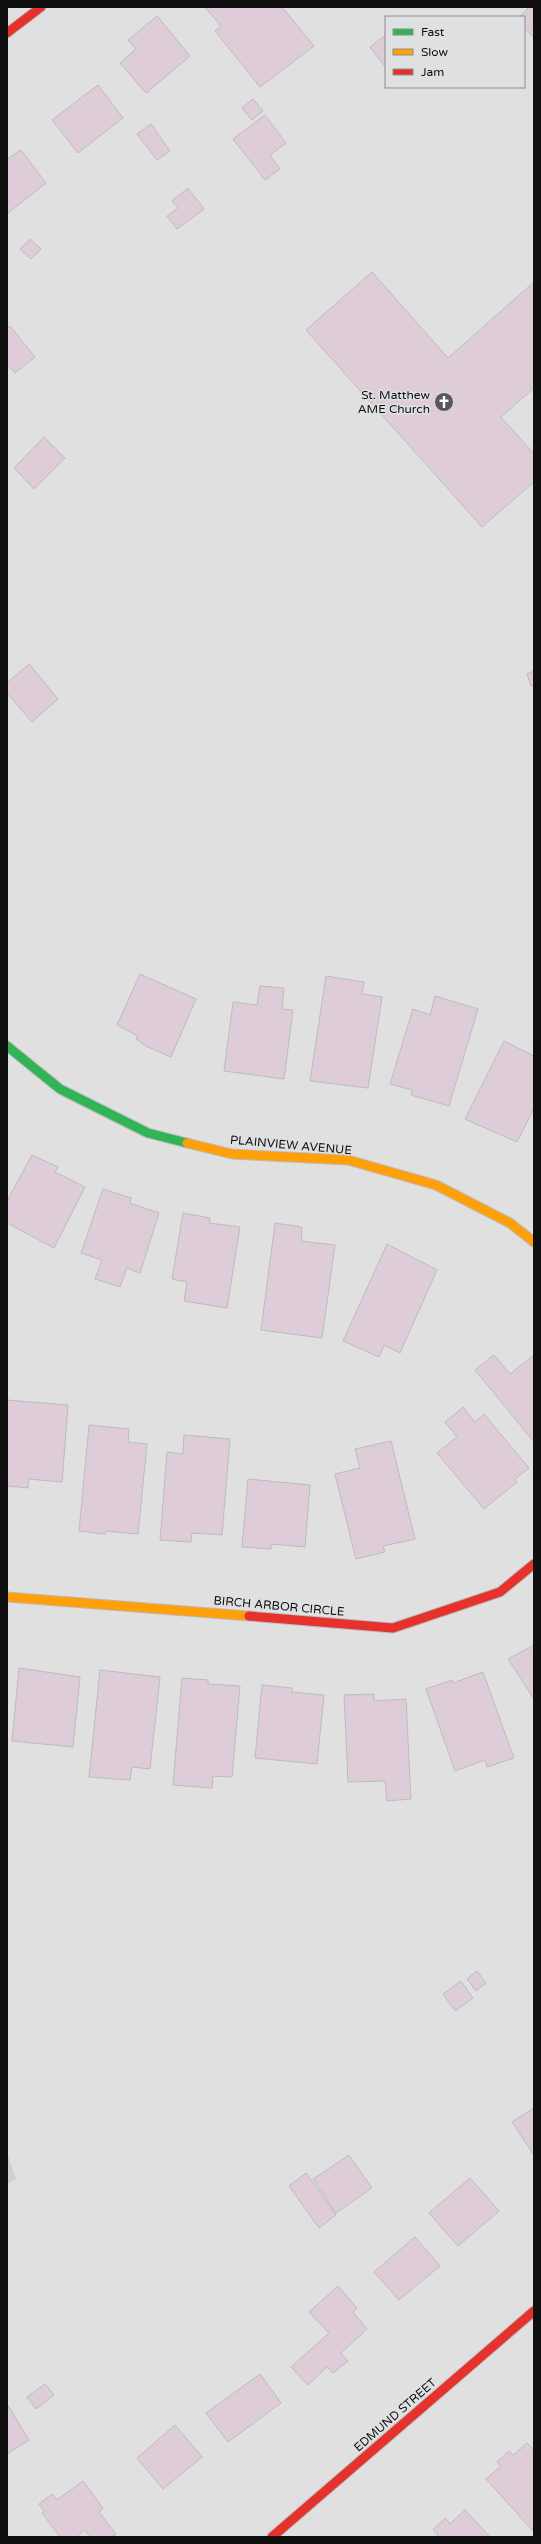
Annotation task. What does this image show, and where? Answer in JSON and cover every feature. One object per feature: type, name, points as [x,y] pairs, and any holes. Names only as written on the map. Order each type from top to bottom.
[{"type":"street","points":[[7,33],[41,7]]},
{"type":"street","name":"PLAINVIEW AVENUE","points":[[7,1046],[60,1089],[148,1133],[232,1154],[348,1160],[436,1185],[510,1223],[534,1242]]},
{"type":"street","name":"BIRCH ARBOR CIRCLE","points":[[7,1598],[393,1628],[500,1592],[534,1564]]},
{"type":"street","name":"EDMUND STREET","points":[[272,2537],[534,2311]]},
{"type":"shaded area","points":[[7,2152],[16,2179],[7,2184]]},
{"type":"building","points":[[205,7],[282,7],[314,46],[260,87],[215,31],[221,26]]},
{"type":"building","points":[[526,7],[534,7],[534,38],[525,28],[525,16],[520,16],[528,9]]},
{"type":"building","points":[[157,16],[190,56],[146,93],[120,63],[136,49],[128,40]]},
{"type":"building","points":[[385,36],[385,67],[370,47]]},
{"type":"building","points":[[98,85],[123,118],[78,153],[52,120]]},
{"type":"building","points":[[253,99],[263,111],[252,120],[242,108]]},
{"type":"building","points":[[265,115],[286,143],[270,155],[280,169],[265,180],[233,139]]},
{"type":"building","points":[[151,124],[170,151],[157,160],[137,134]]},
{"type":"building","points":[[21,150],[46,183],[7,214],[7,159]]},
{"type":"building","points":[[188,188],[204,209],[177,229],[167,216],[178,208],[172,201]]},
{"type":"building","points":[[30,239],[41,249],[31,259],[20,249]]},
{"type":"building","name":"St. Matthew AME Church","points":[[372,272],[448,358],[534,282],[534,388],[501,417],[534,454],[534,482],[482,527],[306,330]]},
{"type":"building","points":[[10,326],[35,357],[15,373],[7,364],[7,329]]},
{"type":"building","points":[[44,437],[65,458],[34,489],[14,468]]},
{"type":"building","points":[[29,664],[58,699],[32,722],[7,693],[7,683]]},
{"type":"building","points":[[534,671],[534,686],[531,686],[527,674]]},
{"type":"building","points":[[140,974],[196,999],[171,1057],[146,1046],[136,1039],[138,1036],[117,1025]]},
{"type":"building","points":[[326,976],[364,982],[362,994],[382,997],[368,1088],[310,1081]]},
{"type":"building","points":[[260,986],[284,988],[282,1009],[293,1010],[284,1079],[224,1071],[233,1002],[257,1005]]},
{"type":"building","points":[[435,996],[478,1009],[449,1106],[411,1095],[412,1090],[390,1084],[413,1009],[430,1015]]},
{"type":"building","points":[[504,1041],[534,1056],[534,1108],[517,1142],[465,1119]]},
{"type":"building","points":[[32,1155],[58,1167],[55,1172],[85,1187],[54,1248],[7,1223],[7,1201]]},
{"type":"building","points":[[103,1189],[131,1198],[130,1203],[159,1213],[140,1273],[127,1268],[120,1287],[95,1279],[102,1260],[81,1253]]},
{"type":"building","points":[[183,1213],[210,1218],[209,1223],[240,1227],[227,1308],[184,1301],[187,1282],[172,1279]]},
{"type":"building","points":[[275,1223],[302,1227],[301,1241],[335,1245],[322,1338],[261,1330]]},
{"type":"building","points":[[387,1244],[437,1270],[400,1353],[384,1345],[379,1357],[343,1341]]},
{"type":"building","points":[[494,1355],[510,1374],[534,1355],[534,1442],[475,1370]]},
{"type":"building","points":[[7,1400],[68,1405],[62,1482],[29,1479],[28,1488],[7,1486]]},
{"type":"building","points":[[463,1407],[475,1422],[484,1414],[529,1468],[515,1479],[517,1482],[484,1509],[437,1453],[457,1437],[445,1422]]},
{"type":"building","points":[[89,1425],[129,1429],[128,1442],[147,1444],[138,1534],[106,1531],[105,1534],[79,1531]]},
{"type":"building","points":[[184,1435],[230,1439],[222,1535],[192,1533],[191,1542],[160,1540],[167,1452],[183,1454]]},
{"type":"building","points":[[391,1441],[415,1539],[383,1546],[385,1552],[356,1559],[335,1474],[360,1468],[355,1449]]},
{"type":"building","points":[[248,1479],[310,1485],[305,1547],[271,1544],[271,1549],[242,1547]]},
{"type":"building","points":[[534,1645],[534,1699],[508,1659]]},
{"type":"building","points":[[19,1668],[80,1677],[73,1747],[12,1741]]},
{"type":"building","points":[[100,1670],[160,1677],[150,1769],[132,1767],[130,1780],[89,1777]]},
{"type":"building","points":[[483,1672],[514,1758],[487,1767],[485,1760],[455,1771],[426,1689],[452,1680],[453,1683]]},
{"type":"building","points":[[182,1678],[208,1680],[208,1684],[240,1686],[232,1777],[213,1776],[212,1788],[173,1785]]},
{"type":"building","points":[[262,1685],[292,1688],[292,1692],[324,1695],[317,1764],[255,1758]]},
{"type":"building","points":[[374,1694],[374,1701],[406,1699],[411,1799],[387,1801],[385,1781],[348,1782],[344,1695]]},
{"type":"building","points":[[477,1971],[486,1983],[476,1991],[467,1979]]},
{"type":"building","points":[[461,1981],[473,1998],[455,2011],[443,1994]]},
{"type":"building","points":[[534,2108],[534,2155],[512,2122]]},
{"type":"building","points":[[349,2155],[372,2188],[336,2213],[313,2179]]},
{"type":"building","points":[[306,2173],[336,2215],[319,2228],[289,2186]]},
{"type":"building","points":[[470,2178],[499,2211],[458,2246],[429,2213]]},
{"type":"building","points":[[415,2237],[440,2266],[399,2300],[374,2272]]},
{"type":"building","points":[[338,2286],[357,2308],[353,2312],[367,2329],[341,2353],[348,2361],[333,2373],[327,2367],[308,2385],[291,2367],[329,2333],[309,2312]]},
{"type":"building","points":[[260,2374],[281,2403],[228,2442],[206,2413]]},
{"type":"building","points":[[45,2384],[54,2395],[36,2409],[27,2397]]},
{"type":"building","points":[[7,2404],[29,2440],[7,2454]]},
{"type":"building","points":[[175,2425],[202,2457],[163,2489],[137,2458]]},
{"type":"building","points":[[527,2443],[534,2450],[534,2532],[486,2479],[501,2466],[497,2462],[509,2451],[513,2455]]},
{"type":"building","points":[[83,2481],[103,2508],[99,2512],[116,2534],[111,2537],[90,2537],[85,2530],[77,2537],[60,2537],[42,2513],[44,2511],[39,2504],[52,2494],[57,2500]]},
{"type":"building","points":[[465,2510],[490,2537],[436,2537],[438,2535],[433,2530],[445,2518],[450,2524]]},
{"type":"traffic: fast","points":[[7,1046],[60,1089],[148,1133],[187,1143]]},
{"type":"traffic: slow","points":[[187,1143],[232,1154],[348,1160],[436,1185],[510,1223],[534,1242]]},
{"type":"traffic: slow","points":[[7,1597],[249,1616]]},
{"type":"traffic: jam","points":[[7,33],[41,7]]},
{"type":"traffic: jam","points":[[249,1616],[393,1628],[500,1592],[534,1564]]},
{"type":"traffic: jam","points":[[272,2537],[534,2311]]},
{"type":"place","name":"St. Matthew AME Church","points":[[444,402]]}]
